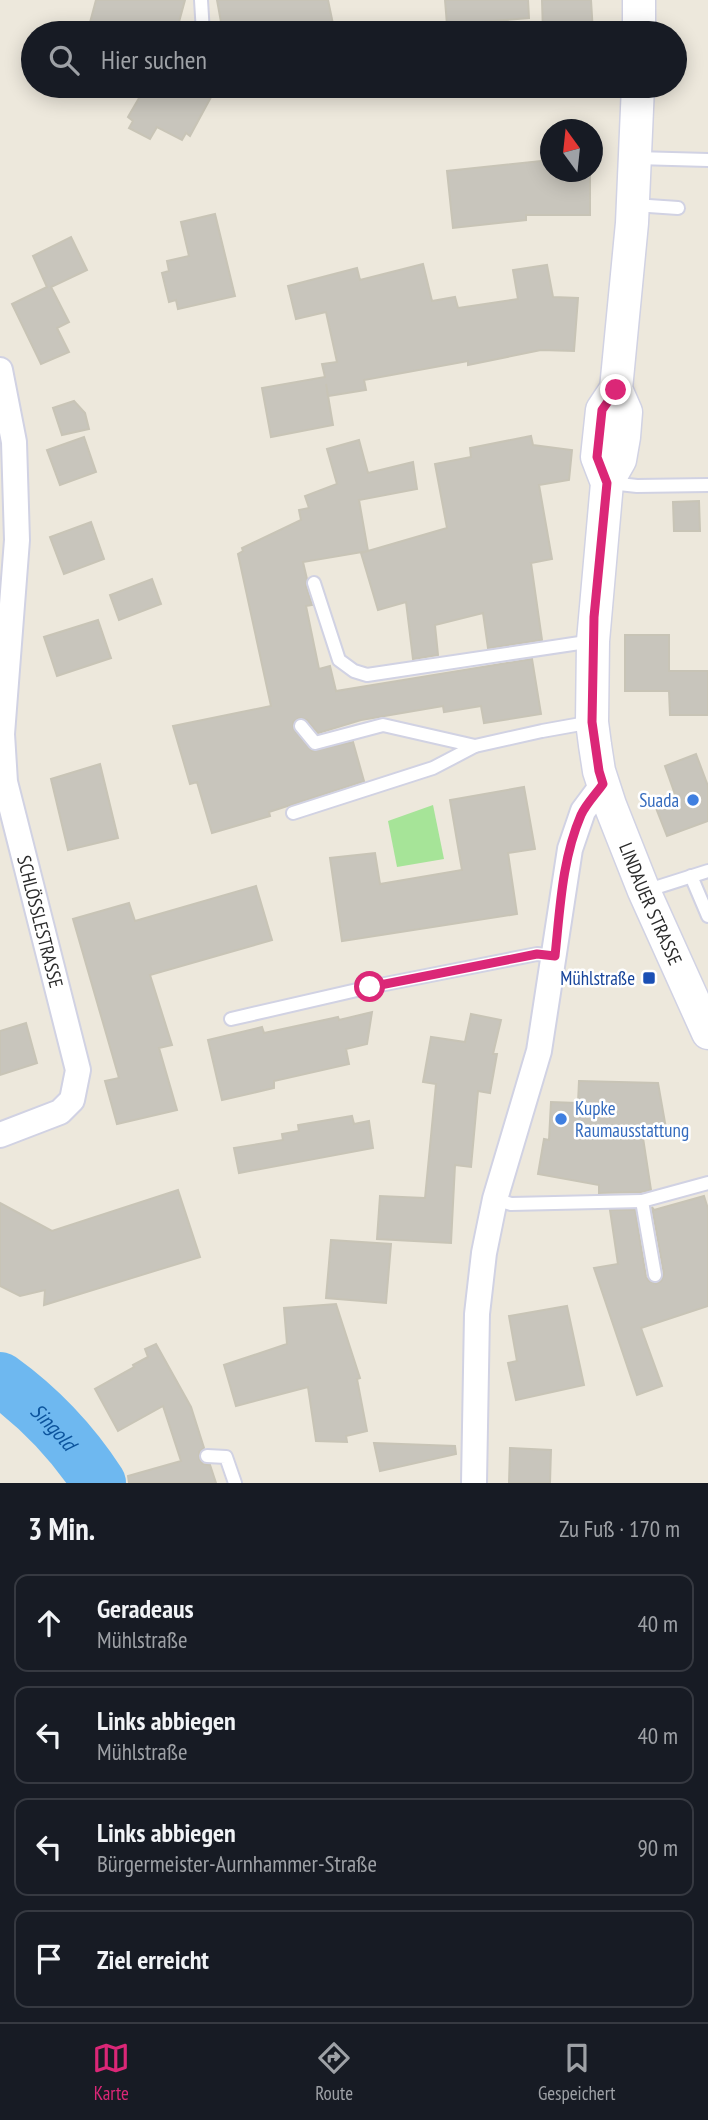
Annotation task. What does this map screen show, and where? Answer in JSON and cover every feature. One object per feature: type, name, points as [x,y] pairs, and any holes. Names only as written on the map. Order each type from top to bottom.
[{"type":"street","points":[[639,0],[639,21]]},
{"type":"street","points":[[607,483],[597,457],[602,410],[616,390],[633,205],[638,98]]},
{"type":"street","name":"SCHLÖSSLESTRASSE","points":[[0,370],[14,442],[17,540],[2,734],[5,782],[78,1070],[72,1100],[60,1112],[0,1135]]},
{"type":"street","name":"LINDAUER STRASSE","points":[[607,483],[593,640],[592,722],[601,777],[644,891],[704,1014]]},
{"type":"street","points":[[474,1483],[477,1314],[484,1253],[495,1199],[539,1051],[570,849],[583,811],[601,777]]},
{"type":"lane","points":[[201,0],[202,21]]},
{"type":"lane","points":[[636,158],[708,160]]},
{"type":"lane","points":[[633,205],[678,208]]},
{"type":"lane","points":[[607,483],[637,486],[708,485]]},
{"type":"lane","points":[[314,583],[339,660],[354,671],[368,675],[593,640]]},
{"type":"lane","points":[[293,813],[433,768],[475,746],[592,722]]},
{"type":"lane","points":[[300,726],[315,743],[383,725],[475,746]]},
{"type":"lane","points":[[644,891],[708,871]]},
{"type":"lane","points":[[691,876],[708,916]]},
{"type":"lane","points":[[231,1019],[370,987],[537,954],[555,956]]},
{"type":"lane","points":[[495,1199],[510,1204],[642,1201],[708,1183]]},
{"type":"lane","points":[[642,1201],[655,1275]]},
{"type":"lane","points":[[207,1456],[226,1457],[235,1483]]},
{"type":"green space","points":[[433,805],[444,859],[397,867],[388,821]]},
{"type":"building","points":[[96,0],[185,0],[179,21],[90,21]]},
{"type":"building","points":[[217,0],[328,0],[332,21],[221,21]]},
{"type":"building","points":[[445,0],[528,0],[529,18],[447,21]]},
{"type":"building","points":[[542,0],[591,0],[592,21],[543,21]]},
{"type":"building","points":[[139,98],[211,98],[190,136],[186,133],[182,140],[157,127],[150,139],[129,128],[133,121],[128,117]]},
{"type":"building","points":[[540,161],[540,182],[590,182],[590,215],[526,215],[526,220],[453,228],[447,171]]},
{"type":"building","points":[[215,214],[235,296],[178,309],[176,300],[169,302],[162,273],[169,271],[167,261],[189,256],[181,222]]},
{"type":"building","points":[[71,237],[87,270],[51,287],[69,322],[57,328],[69,352],[41,364],[12,304],[47,287],[33,256]]},
{"type":"building","points":[[423,264],[432,301],[455,297],[458,308],[518,299],[513,270],[547,265],[553,297],[578,298],[574,351],[541,350],[468,365],[468,361],[364,380],[366,390],[328,396],[333,425],[271,437],[262,388],[325,377],[322,364],[337,362],[326,312],[296,319],[288,286],[357,268],[360,280]]},
{"type":"building","points":[[74,401],[85,413],[89,429],[62,435],[53,408]]},
{"type":"building","points":[[531,436],[533,445],[572,450],[569,480],[539,485],[552,559],[531,563],[542,640],[488,648],[483,613],[435,625],[438,655],[413,659],[406,602],[378,610],[361,553],[447,528],[435,464],[471,457],[470,448]]},
{"type":"building","points":[[84,437],[96,472],[60,485],[47,450]]},
{"type":"building","points":[[359,440],[368,473],[413,462],[417,489],[359,500],[368,551],[303,562],[312,605],[306,606],[319,669],[330,666],[336,691],[532,659],[541,714],[484,723],[481,706],[444,712],[443,706],[361,720],[318,733],[307,720],[299,718],[293,722],[293,728],[312,751],[353,742],[364,781],[269,812],[270,816],[212,833],[197,782],[190,784],[173,726],[271,706],[238,554],[243,551],[242,548],[301,520],[299,510],[309,508],[305,496],[337,484],[327,449]]},
{"type":"building","points":[[699,501],[700,531],[674,531],[673,502]]},
{"type":"building","points":[[91,522],[104,559],[64,574],[50,537]]},
{"type":"building","points":[[152,579],[161,604],[119,620],[110,595]]},
{"type":"building","points":[[98,620],[111,658],[57,676],[44,637]]},
{"type":"building","points":[[625,635],[669,635],[669,671],[708,671],[708,715],[670,715],[669,691],[625,691]]},
{"type":"building","points":[[696,754],[708,786],[708,821],[667,836],[656,808],[677,800],[665,766]]},
{"type":"building","points":[[100,764],[118,838],[68,850],[51,779]]},
{"type":"building","points":[[524,787],[535,849],[508,853],[517,914],[342,941],[330,858],[375,853],[380,884],[462,870],[450,800]]},
{"type":"building","points":[[256,886],[272,940],[150,975],[172,1045],[159,1048],[177,1110],[117,1124],[105,1081],[119,1078],[73,919],[129,903],[135,921]]},
{"type":"building","points":[[372,1012],[367,1044],[346,1049],[349,1064],[274,1081],[274,1088],[222,1100],[208,1040],[262,1027],[264,1033]]},
{"type":"building","points":[[471,1014],[501,1020],[493,1054],[497,1054],[490,1093],[478,1091],[471,1167],[455,1165],[451,1243],[377,1239],[380,1196],[425,1198],[436,1084],[423,1082],[431,1037],[465,1042]]},
{"type":"building","points":[[26,1023],[37,1063],[0,1075],[0,1031]]},
{"type":"building","points":[[579,1081],[658,1083],[667,1134],[643,1138],[651,1190],[599,1193],[599,1185],[538,1174],[544,1139],[549,1140],[551,1102],[578,1103]]},
{"type":"building","points":[[352,1116],[354,1124],[369,1121],[373,1148],[239,1173],[234,1148],[283,1140],[282,1134],[299,1131],[298,1125]]},
{"type":"building","points":[[178,1190],[200,1257],[44,1305],[45,1290],[20,1296],[0,1286],[0,1203],[52,1231]]},
{"type":"building","points":[[704,1196],[708,1209],[708,1306],[641,1328],[662,1386],[637,1395],[594,1268],[618,1264],[610,1210],[635,1210],[646,1277],[656,1284],[664,1274],[652,1207],[654,1210]]},
{"type":"building","points":[[331,1240],[391,1244],[386,1303],[326,1298]]},
{"type":"building","points":[[336,1304],[360,1378],[357,1379],[367,1431],[346,1436],[347,1442],[316,1441],[308,1387],[236,1406],[224,1365],[287,1344],[284,1308]]},
{"type":"building","points":[[567,1306],[584,1385],[516,1400],[508,1363],[517,1361],[509,1316]]},
{"type":"building","points":[[156,1344],[191,1407],[204,1448],[199,1452],[199,1459],[203,1464],[210,1465],[216,1483],[129,1483],[128,1476],[181,1461],[163,1406],[118,1431],[95,1389],[148,1357],[145,1349]]},
{"type":"building","points":[[374,1443],[455,1446],[456,1454],[380,1471]]},
{"type":"building","points":[[510,1448],[551,1450],[550,1483],[509,1483]]},
{"type":"waterway","name":"Singold","points":[[0,1379],[28,1401],[54,1427],[99,1483]]},
{"type":"place","name":"Suada","points":[[693,800]]},
{"type":"place","name":"Mühlstraße","points":[[649,978]]},
{"type":"place","name":"Kupke Raumausstattung","points":[[561,1119]]},
{"type":"route","points":[[370,987],[537,954],[555,956],[570,849],[583,811],[603,784],[592,722],[594,617],[607,483],[597,457],[602,410],[616,390]]}]
